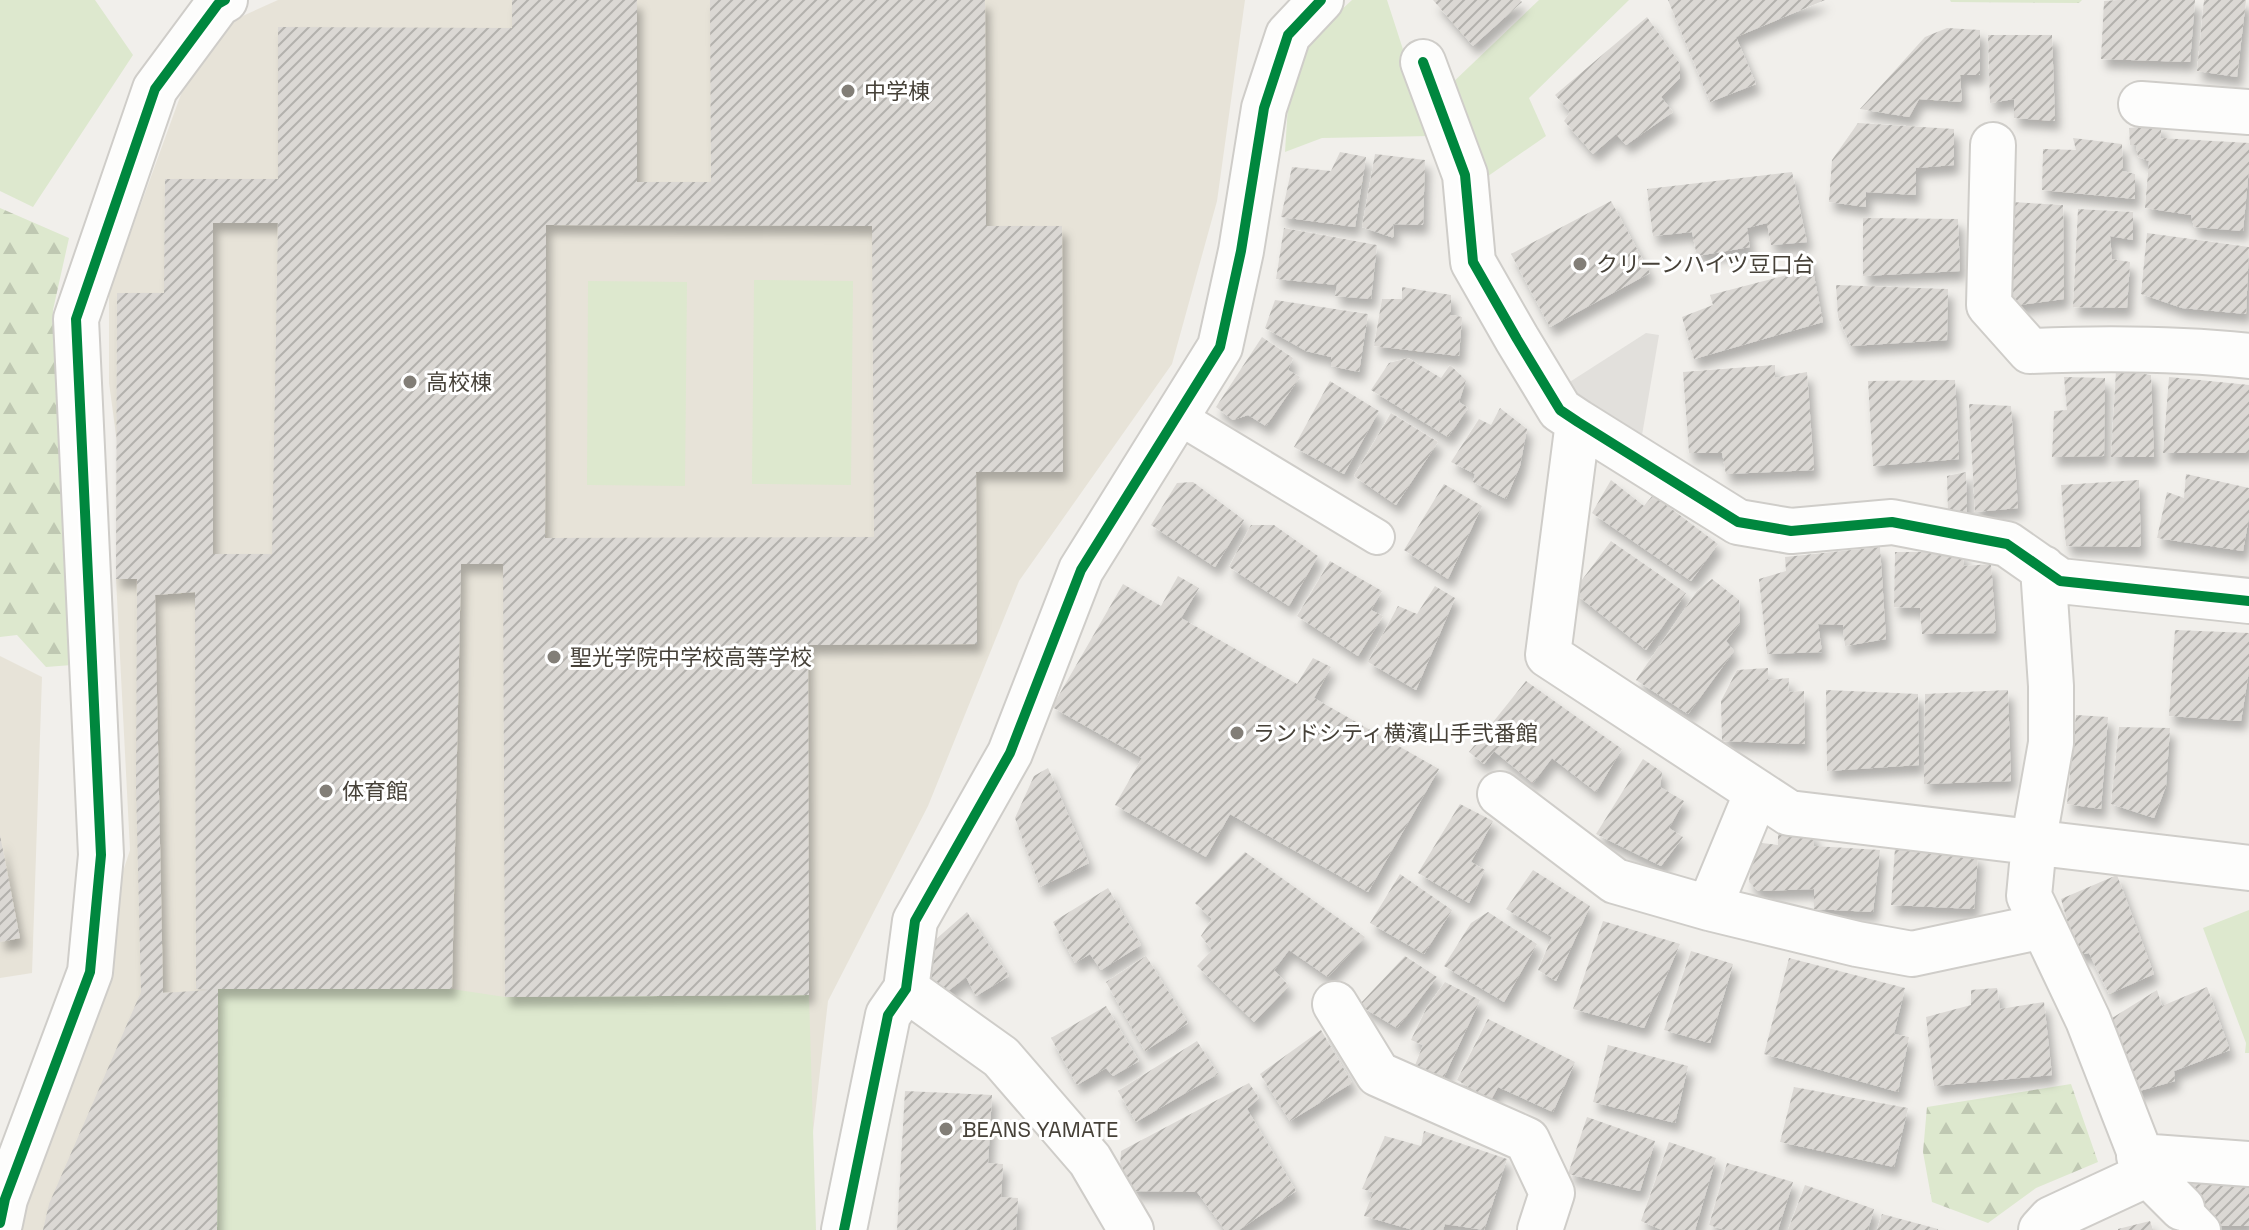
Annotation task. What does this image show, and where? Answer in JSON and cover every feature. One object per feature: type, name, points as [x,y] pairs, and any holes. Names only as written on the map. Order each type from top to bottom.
[{"type":"street","points":[[0,1223],[5,1199],[90,972],[101,855],[76,319],[155,89],[218,4],[225,0]]},
{"type":"street","points":[[844,1230],[888,1015],[906,989],[915,921],[1010,753],[1081,570],[1220,347],[1241,251],[1264,108],[1288,35],[1321,0]]},
{"type":"street","points":[[1423,62],[1465,175],[1473,262],[1560,410],[1578,422],[1738,522],[1791,531],[1892,522],[2007,544],[2060,581],[2249,601]]},
{"type":"street","points":[[2141,104],[2249,112]]},
{"type":"street","points":[[1993,145],[1989,305],[2030,351],[2106,348],[2204,351],[2249,356]]},
{"type":"street","points":[[1578,422],[1548,655],[1789,813],[2249,868]]},
{"type":"street","points":[[2043,568],[2051,686],[2051,743],[2034,842],[2029,896],[2088,1020],[2144,1165],[2193,1219]]},
{"type":"street","points":[[1709,908],[1757,792]]},
{"type":"street","points":[[1500,794],[1615,881],[1709,908],[1857,944],[1912,954],[2043,926]]},
{"type":"street","points":[[906,989],[1001,1057],[1090,1160],[1131,1230]]},
{"type":"street","points":[[1335,1004],[1378,1074],[1527,1140],[1552,1193],[1540,1230]]},
{"type":"street","points":[[2041,1230],[2051,1219],[2144,1165],[2249,1164]]},
{"type":"lane","points":[[1177,416],[1377,537]]},
{"type":"shaded area","name":"聖光学院中学校高等学校","points":[[278,0],[1245,0],[1217,201],[1172,364],[1019,581],[928,806],[828,1001],[804,1230],[0,1230],[130,850],[116,579],[117,442],[109,383],[109,292],[184,86],[227,23]]},
{"type":"shaded area","points":[[1646,333],[1659,335],[1641,441],[1565,385]]},
{"type":"shaded area","points":[[0,656],[42,677],[32,973],[0,978]]},
{"type":"green space","points":[[0,0],[95,0],[133,55],[33,207],[0,191]]},
{"type":"green space","points":[[1352,0],[1387,0],[1431,136],[1322,138],[1285,152],[1288,105],[1312,37]]},
{"type":"green space","points":[[1539,0],[1629,0],[1529,98],[1546,136],[1478,183],[1448,87]]},
{"type":"green space","points":[[1950,0],[2082,0],[2079,3]]},
{"type":"green space","points":[[0,208],[69,238],[53,310],[72,665],[46,667],[17,635],[0,637]]},
{"type":"green space","points":[[754,280],[853,281],[851,485],[752,484]]},
{"type":"green space","points":[[588,281],[687,282],[685,486],[587,485]]},
{"type":"green space","points":[[2249,910],[2249,1053],[2245,1053],[2246,1043],[2203,928]]},
{"type":"green space","points":[[218,989],[452,989],[505,997],[809,995],[816,1230],[217,1230]]},
{"type":"green space","points":[[2071,1084],[2098,1162],[2036,1188],[1988,1223],[1932,1202],[1923,1152],[1927,1107]]},
{"type":"building","points":[[512,0],[637,0],[637,182],[711,182],[710,0],[985,0],[986,226],[1062,226],[1063,472],[976,472],[977,644],[808,645],[809,995],[505,997],[503,564],[461,564],[452,989],[218,989],[217,1230],[43,1230],[49,1204],[141,992],[136,788],[137,579],[116,579],[117,293],[164,293],[165,179],[278,179],[278,27],[512,28]],"holes":[[[213,223],[278,223],[272,554],[213,554]],[[546,225],[872,226],[874,537],[545,538]],[[195,592],[196,989],[209,990],[163,993],[155,595]]]},
{"type":"building","points":[[1433,0],[1520,0],[1522,2],[1473,46]]},
{"type":"building","points":[[1668,0],[1825,0],[1736,37],[1756,84],[1710,102]]},
{"type":"building","points":[[2195,0],[2190,62],[2101,59],[2104,1]]},
{"type":"building","points":[[2204,0],[2246,0],[2237,77],[2197,71]]},
{"type":"building","points":[[1647,17],[1680,64],[1680,78],[1661,97],[1673,112],[1626,145],[1616,134],[1593,154],[1564,121],[1570,112],[1555,95]]},
{"type":"building","points":[[1947,28],[1980,30],[1980,75],[1960,75],[1962,102],[1919,99],[1909,117],[1860,109],[1925,37]]},
{"type":"building","points":[[1988,35],[2052,35],[2055,121],[2014,118],[2014,99],[1990,103]]},
{"type":"building","points":[[1858,123],[1954,129],[1954,165],[1916,168],[1916,195],[1866,192],[1866,207],[1829,202],[1832,160]]},
{"type":"building","points":[[2162,125],[2160,138],[2249,143],[2243,231],[2194,227],[2191,215],[2145,208],[2149,161],[2138,157],[2136,145],[2130,145],[2129,128]]},
{"type":"building","points":[[2073,138],[2122,144],[2123,171],[2135,174],[2135,199],[2042,190],[2043,149],[2076,150]]},
{"type":"building","points":[[1340,152],[1366,157],[1355,227],[1281,217],[1292,167],[1331,171]]},
{"type":"building","points":[[1375,154],[1425,160],[1423,225],[1393,224],[1394,238],[1362,227]]},
{"type":"building","points":[[1792,172],[1807,242],[1771,245],[1767,223],[1747,228],[1750,247],[1697,256],[1692,232],[1653,236],[1647,189]]},
{"type":"building","name":"クリーンハイツ豆口台","points":[[1611,201],[1650,273],[1550,327],[1511,254]]},
{"type":"building","points":[[2011,202],[2063,205],[2064,299],[2004,307]]},
{"type":"building","points":[[2078,209],[2133,212],[2133,240],[2110,236],[2112,259],[2130,262],[2127,308],[2073,307]]},
{"type":"building","points":[[1863,218],[1958,219],[1960,271],[1863,276]]},
{"type":"building","points":[[1284,228],[1377,245],[1371,299],[1335,296],[1337,285],[1276,279]]},
{"type":"building","points":[[2147,233],[2249,247],[2246,314],[2182,308],[2141,294]]},
{"type":"building","points":[[1810,255],[1823,322],[1694,359],[1682,317],[1713,305],[1710,295],[1787,275],[1785,262]]},
{"type":"building","points":[[1836,285],[1948,289],[1947,340],[1851,346],[1838,317]]},
{"type":"building","points":[[1402,287],[1451,295],[1451,315],[1462,317],[1459,356],[1374,346],[1382,299],[1402,299]]},
{"type":"building","points":[[1275,300],[1368,314],[1359,372],[1331,366],[1331,357],[1306,351],[1265,328]]},
{"type":"building","points":[[1262,337],[1293,358],[1288,370],[1300,377],[1266,426],[1248,415],[1233,420],[1216,407]]},
{"type":"building","points":[[1408,358],[1441,378],[1450,365],[1466,380],[1459,402],[1468,408],[1448,437],[1371,390],[1389,363]]},
{"type":"building","points":[[1775,365],[1775,378],[1807,372],[1814,470],[1726,474],[1722,453],[1689,453],[1683,372]]},
{"type":"building","points":[[2116,370],[2151,375],[2154,457],[2111,457]]},
{"type":"building","points":[[2064,377],[2105,378],[2104,456],[2052,457],[2054,411],[2067,410]]},
{"type":"building","points":[[2169,377],[2249,385],[2249,453],[2163,453]]},
{"type":"building","points":[[1955,380],[1959,459],[1873,466],[1868,381]]},
{"type":"building","points":[[1330,381],[1379,411],[1344,474],[1294,447]]},
{"type":"building","points":[[1969,404],[2011,406],[2018,508],[1975,512]]},
{"type":"building","points":[[1500,408],[1527,429],[1520,466],[1506,499],[1473,482],[1475,474],[1451,462],[1479,419],[1491,425]]},
{"type":"building","points":[[1391,413],[1438,442],[1396,505],[1354,476]]},
{"type":"building","points":[[1966,472],[1967,513],[1948,513],[1947,476]]},
{"type":"building","points":[[2186,474],[2249,488],[2249,517],[2243,551],[2157,538],[2167,492],[2184,498]]},
{"type":"building","points":[[1611,480],[1644,506],[1653,495],[1718,544],[1691,581],[1592,513]]},
{"type":"building","points":[[2139,480],[2141,547],[2066,546],[2061,485]]},
{"type":"building","points":[[1193,482],[1244,520],[1215,567],[1151,525],[1177,483]]},
{"type":"building","points":[[1444,484],[1482,506],[1448,579],[1404,550]]},
{"type":"building","points":[[1251,525],[1274,525],[1318,556],[1289,606],[1229,567]]},
{"type":"building","points":[[1611,541],[1686,593],[1646,650],[1573,592]]},
{"type":"building","points":[[1880,547],[1886,639],[1845,646],[1843,625],[1818,624],[1822,652],[1767,654],[1759,579],[1786,571],[1785,557]]},
{"type":"building","points":[[1895,552],[1964,552],[1963,566],[1991,564],[1996,633],[1922,634],[1920,608],[1894,607]]},
{"type":"building","points":[[1330,561],[1382,591],[1371,610],[1383,616],[1358,656],[1297,616]]},
{"type":"building","name":"ランドシティ横濱山手弐番館","points":[[1178,576],[1199,588],[1181,618],[1297,684],[1313,658],[1331,667],[1314,698],[1439,769],[1368,892],[1230,814],[1206,857],[1115,805],[1142,758],[1052,707],[1123,584],[1161,606]]},
{"type":"building","points":[[1712,579],[1739,600],[1740,623],[1726,641],[1734,651],[1688,714],[1636,680],[1697,591]]},
{"type":"building","points":[[1435,586],[1455,598],[1416,690],[1368,662],[1398,606],[1417,614]]},
{"type":"building","points":[[2175,630],[2249,633],[2249,671],[2241,721],[2169,716]]},
{"type":"building","points":[[1768,668],[1768,680],[1789,678],[1788,692],[1804,691],[1805,744],[1722,741],[1721,701],[1737,670]]},
{"type":"building","points":[[1526,681],[1622,749],[1596,792],[1552,758],[1533,783],[1494,751],[1484,764],[1469,752]]},
{"type":"building","points":[[1826,690],[1918,694],[1919,765],[1827,771]]},
{"type":"building","points":[[2008,690],[2011,781],[1924,784],[1925,694]]},
{"type":"building","points":[[2076,715],[2108,717],[2101,809],[2067,804]]},
{"type":"building","points":[[2119,727],[2170,728],[2166,786],[2154,818],[2111,804]]},
{"type":"building","points":[[1643,759],[1662,772],[1660,787],[1684,801],[1669,828],[1683,837],[1661,866],[1596,834]]},
{"type":"building","points":[[1048,768],[1089,863],[1040,887],[1015,818],[1034,776]]},
{"type":"building","points":[[1460,804],[1493,821],[1471,862],[1485,870],[1469,903],[1418,873]]},
{"type":"building","points":[[1778,831],[1814,833],[1814,846],[1880,850],[1873,912],[1814,909],[1814,889],[1758,891],[1749,882],[1753,849],[1762,843],[1778,845]]},
{"type":"building","points":[[0,835],[20,938],[0,942]]},
{"type":"building","points":[[1895,848],[1978,855],[1974,909],[1891,905]]},
{"type":"building","points":[[1245,852],[1365,937],[1328,977],[1289,950],[1274,970],[1289,986],[1254,1022],[1197,966],[1212,950],[1201,936],[1212,919],[1195,903]]},
{"type":"building","points":[[1533,870],[1590,906],[1556,981],[1538,970],[1552,937],[1506,909]]},
{"type":"building","points":[[1400,874],[1452,910],[1424,954],[1370,923]]},
{"type":"building","points":[[2117,875],[2154,974],[2109,994],[2089,953],[2077,955],[2061,899]]},
{"type":"building","points":[[1108,888],[1141,945],[1101,970],[1090,954],[1075,963],[1053,922]]},
{"type":"building","points":[[967,912],[1009,976],[976,996],[966,977],[939,998],[921,973],[935,959],[927,947]]},
{"type":"building","points":[[1488,912],[1537,944],[1504,1002],[1444,966],[1471,923]]},
{"type":"building","points":[[1603,921],[1680,944],[1644,1028],[1573,1009]]},
{"type":"building","points":[[1691,951],[1733,964],[1710,1043],[1664,1030]]},
{"type":"building","points":[[1146,956],[1188,1023],[1145,1051],[1106,982]]},
{"type":"building","points":[[1405,956],[1437,977],[1397,1028],[1359,1005]]},
{"type":"building","points":[[1789,958],[1905,988],[1894,1034],[1909,1037],[1898,1092],[1764,1054]]},
{"type":"building","points":[[1445,982],[1480,1000],[1444,1077],[1414,1068],[1423,1045],[1411,1040],[1427,1007]]},
{"type":"building","points":[[2207,987],[2230,1050],[2174,1071],[2175,1081],[2125,1095],[2101,1025],[2157,990],[2162,1006]]},
{"type":"building","points":[[1997,988],[2000,1009],[2044,1002],[2052,1075],[1934,1086],[1926,1017],[1971,1005],[1971,990]]},
{"type":"building","points":[[1106,1006],[1139,1061],[1113,1076],[1106,1068],[1077,1085],[1051,1038]]},
{"type":"building","points":[[1488,1019],[1575,1062],[1553,1112],[1498,1087],[1491,1100],[1457,1080]]},
{"type":"building","points":[[1321,1030],[1352,1083],[1290,1121],[1260,1074]]},
{"type":"building","points":[[1197,1041],[1218,1074],[1136,1122],[1118,1091]]},
{"type":"building","points":[[1608,1045],[1688,1066],[1675,1123],[1593,1102]]},
{"type":"building","points":[[1249,1083],[1259,1098],[1247,1109],[1296,1191],[1239,1230],[1225,1230],[1197,1192],[1133,1191],[1120,1169],[1121,1151]]},
{"type":"building","points":[[1794,1087],[1908,1108],[1894,1167],[1780,1142]]},
{"type":"building","name":"BEANS YAMATE","points":[[905,1091],[992,1095],[988,1163],[1003,1164],[1001,1197],[1018,1198],[1016,1230],[897,1230]]},
{"type":"building","points":[[1587,1117],[1655,1141],[1640,1191],[1568,1174]]},
{"type":"building","points":[[1424,1131],[1507,1159],[1484,1230],[1445,1224],[1443,1230],[1413,1230],[1364,1216],[1373,1192],[1362,1189],[1385,1136],[1421,1146]]},
{"type":"building","points":[[1669,1142],[1716,1158],[1695,1230],[1662,1230],[1641,1221]]},
{"type":"building","points":[[1727,1163],[1793,1182],[1778,1230],[1725,1230],[1709,1225]]},
{"type":"building","points":[[2187,1182],[2249,1186],[2249,1226],[2211,1226]]},
{"type":"building","points":[[1805,1185],[1874,1209],[1868,1230],[1788,1230]]},
{"type":"building","points":[[1882,1214],[1938,1229],[1938,1230],[1877,1230]]},
{"type":"building","points":[[2150,1221],[2153,1230],[2118,1230],[2118,1229]]},
{"type":"cycle path","points":[[0,1223],[5,1199],[90,972],[101,855],[76,319],[155,89],[218,4],[225,0]]},
{"type":"cycle path","points":[[844,1230],[888,1015],[906,989],[915,921],[1010,753],[1081,570],[1220,347],[1241,251],[1264,108],[1288,35],[1321,0]]},
{"type":"cycle path","points":[[1423,62],[1465,175],[1473,262],[1560,410],[1578,422],[1738,522],[1791,531],[1892,522],[2007,544],[2060,581],[2249,601]]},
{"type":"place","name":"中学棟","points":[[848,91]]},
{"type":"place","name":"クリーンハイツ豆口台","points":[[1580,264]]},
{"type":"place","name":"高校棟","points":[[410,382]]},
{"type":"place","name":"聖光学院中学校高等学校","points":[[554,657]]},
{"type":"place","name":"ランドシティ横濱山手弐番館","points":[[1237,733]]},
{"type":"place","name":"体育館","points":[[326,791]]},
{"type":"place","name":"BEANS YAMATE","points":[[946,1129]]}]
